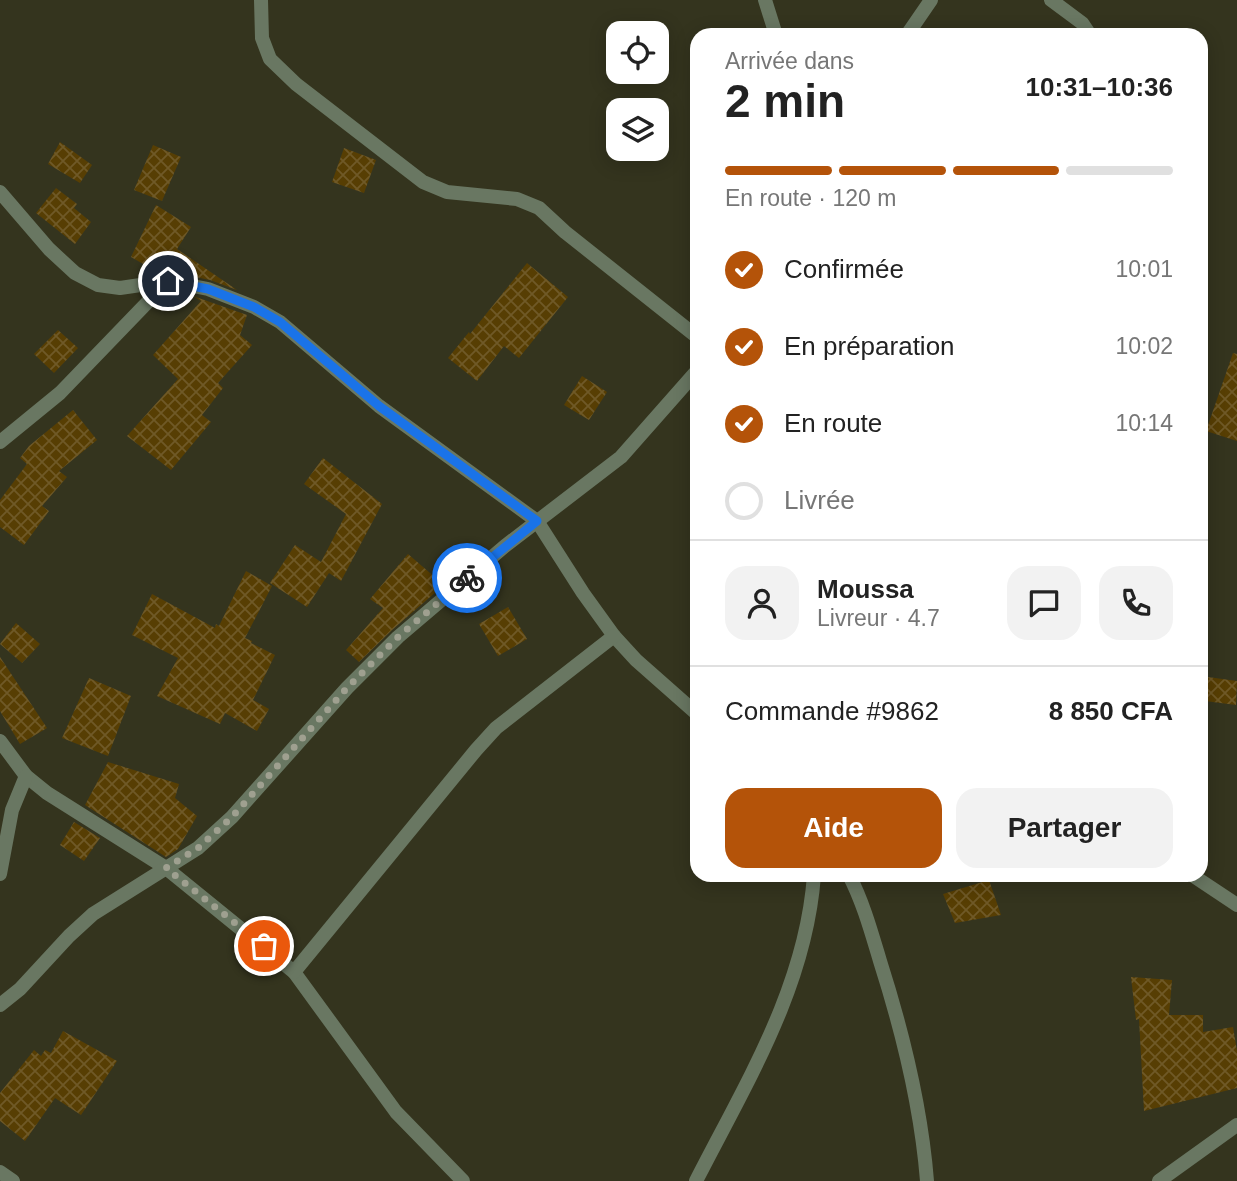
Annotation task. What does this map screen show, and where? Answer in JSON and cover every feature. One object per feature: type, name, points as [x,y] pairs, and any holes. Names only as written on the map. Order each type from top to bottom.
[{"type":"street","points":[[261,0],[262,38],[270,59],[296,84],[423,183],[447,192],[517,199],[539,208],[565,232],[690,331]]},
{"type":"street","points":[[765,0],[774,28]]},
{"type":"street","points":[[911,28],[931,0]]},
{"type":"street","points":[[1051,0],[1085,28]]},
{"type":"street","points":[[0,192],[49,249],[75,273],[98,285],[120,288],[168,281],[208,289],[254,307],[280,322],[379,406],[537,521],[614,636],[636,660],[690,708]]},
{"type":"street","points":[[0,442],[61,393],[168,281]]},
{"type":"street","points":[[0,1005],[20,989],[93,914],[198,848],[232,817],[347,688],[398,637],[537,521],[621,457],[690,379]]},
{"type":"street","points":[[294,972],[496,728],[614,636]]},
{"type":"street","points":[[0,741],[26,776],[68,808],[166,868],[294,972],[396,1112],[463,1181]]},
{"type":"street","points":[[0,874],[12,810],[26,776]]},
{"type":"street","points":[[696,1181],[778,1021],[798,964],[812,905],[814,882]]},
{"type":"street","points":[[853,882],[861,897],[902,1030],[915,1091],[928,1181]]},
{"type":"street","points":[[1202,882],[1237,905]]},
{"type":"street","points":[[1159,1181],[1237,1125]]},
{"type":"street","points":[[0,1172],[13,1181]]},
{"type":"building","points":[[60,142],[92,165],[80,183],[48,164]]},
{"type":"building","points":[[153,145],[181,157],[162,201],[134,190]]},
{"type":"building","points":[[344,148],[376,160],[364,193],[332,182]]},
{"type":"building","points":[[56,188],[77,204],[74,208],[91,222],[75,244],[36,213]]},
{"type":"building","points":[[156,205],[191,227],[177,249],[237,290],[210,280],[170,272],[159,273],[131,257]]},
{"type":"building","points":[[527,263],[568,297],[519,358],[504,346],[477,381],[448,358]]},
{"type":"building","points":[[193,296],[247,315],[240,335],[252,345],[218,383],[223,388],[202,415],[211,422],[171,470],[127,436],[178,379],[153,355],[201,301]]},
{"type":"building","points":[[58,330],[78,348],[54,373],[34,354]]},
{"type":"building","points":[[1233,353],[1237,354],[1237,441],[1208,432]]},
{"type":"building","points":[[582,376],[607,392],[589,420],[564,405]]},
{"type":"building","points":[[73,410],[97,440],[59,471],[67,477],[42,506],[49,511],[24,545],[0,527],[0,500],[27,464],[20,458],[29,446]]},
{"type":"building","points":[[323,458],[382,504],[341,581],[329,573],[307,607],[270,583],[295,545],[321,562],[346,514],[304,484]]},
{"type":"building","points":[[477,546],[483,552],[452,578],[451,576]]},
{"type":"building","points":[[408,554],[444,585],[359,662],[346,650],[383,608],[370,599]]},
{"type":"building","points":[[246,571],[272,586],[245,638],[275,655],[253,700],[269,709],[257,731],[225,713],[220,724],[157,696],[178,658],[132,635],[152,594],[215,628],[216,624],[219,626]]},
{"type":"building","points":[[508,607],[527,639],[498,656],[479,624]]},
{"type":"building","points":[[16,623],[40,644],[22,663],[0,644]]},
{"type":"building","points":[[0,657],[47,728],[20,744],[0,711]]},
{"type":"building","points":[[1208,677],[1237,681],[1236,705],[1208,701]]},
{"type":"building","points":[[89,678],[131,696],[108,756],[62,738]]},
{"type":"building","points":[[108,762],[179,784],[175,798],[197,816],[178,849],[166,857],[85,805]]},
{"type":"building","points":[[74,822],[100,838],[84,861],[60,845]]},
{"type":"building","points":[[990,882],[1001,915],[955,923],[943,894]]},
{"type":"building","points":[[1131,977],[1172,980],[1169,1015],[1203,1015],[1203,1032],[1233,1027],[1237,1051],[1237,1088],[1144,1111],[1139,1019],[1136,1020]]},
{"type":"building","points":[[63,1031],[117,1061],[81,1115],[55,1098],[25,1141],[0,1121],[0,1093],[34,1050],[41,1056],[45,1050],[51,1053]]},
{"type":"way so far","points":[[264,946],[166,868],[198,848],[232,817],[347,688],[398,637],[467,578]]},
{"type":"route","points":[[168,281],[208,289],[254,307],[280,322],[307,342],[379,406],[537,521],[467,578]]}]
